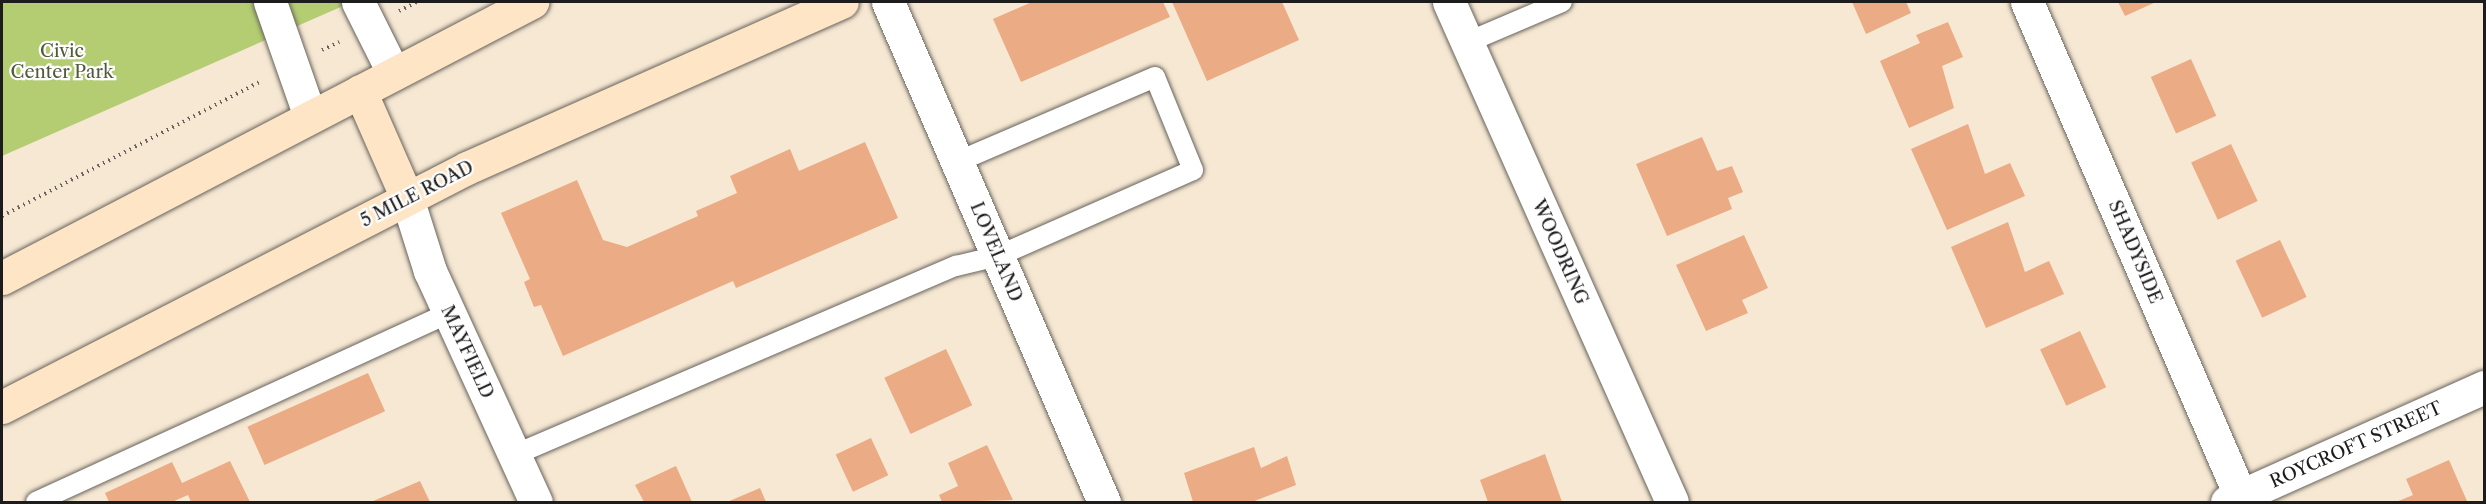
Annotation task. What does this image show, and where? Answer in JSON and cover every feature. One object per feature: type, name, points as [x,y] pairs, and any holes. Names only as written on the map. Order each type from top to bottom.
[{"type":"main road","points":[[2,278],[532,2]]},
{"type":"main road","name":"5 MILE ROAD","points":[[2,407],[407,198],[842,2]]},
{"type":"main road","points":[[360,91],[407,198]]},
{"type":"street","points":[[270,2],[290,66],[310,116]]},
{"type":"street","name":"LOVELAND","points":[[888,2],[1104,502]]},
{"type":"street","name":"WOODRING","points":[[1449,2],[1672,502]]},
{"type":"street","name":"SHADYSIDE","points":[[2027,2],[2237,501]]},
{"type":"street","points":[[364,14],[394,74]]},
{"type":"street","name":"MAYFIELD","points":[[407,198],[430,271],[536,502]]},
{"type":"street","name":"ROYCROFT STREET","points":[[2237,501],[2484,387]]},
{"type":"lane","points":[[1468,42],[1562,2]]},
{"type":"lane","points":[[514,455],[956,266],[998,256],[1193,170],[1155,77],[957,162]]},
{"type":"lane","points":[[36,502],[449,313]]},
{"type":"path","points":[[2,216],[290,66],[364,14],[417,2]]},
{"type":"green space","name":"Civic Center Park","points":[[2,2],[352,2],[2,156]]},
{"type":"building","points":[[1032,2],[1163,2],[1170,17],[1021,82],[993,19]]},
{"type":"building","points":[[1172,2],[1282,2],[1299,40],[1207,81]]},
{"type":"building","points":[[1852,2],[1906,2],[1911,13],[1866,34]]},
{"type":"building","points":[[2118,2],[2156,2],[2125,16]]},
{"type":"building","points":[[1948,22],[1963,57],[1942,66],[1954,108],[1909,128],[1880,61],[1920,43],[1916,35]]},
{"type":"building","points":[[2191,59],[2216,116],[2176,134],[2151,77]]},
{"type":"building","points":[[1968,124],[1985,174],[2010,163],[2025,196],[1947,230],[1911,149]]},
{"type":"building","points":[[1702,137],[1717,171],[1732,166],[1743,192],[1728,198],[1732,209],[1667,236],[1636,164]]},
{"type":"building","points":[[865,142],[898,218],[736,288],[733,281],[563,356],[541,305],[534,307],[524,282],[530,279],[501,213],[577,180],[603,240],[627,247],[698,216],[696,211],[737,193],[730,176],[790,149],[799,171]]},
{"type":"building","points":[[2231,144],[2258,201],[2218,220],[2191,163]]},
{"type":"building","points":[[2008,222],[2025,272],[2049,261],[2064,294],[1986,328],[1951,247]]},
{"type":"building","points":[[1744,235],[1768,288],[1742,300],[1748,313],[1706,331],[1676,265]]},
{"type":"building","points":[[2280,240],[2307,297],[2262,318],[2236,261]]},
{"type":"building","points":[[2080,331],[2106,387],[2066,406],[2040,350]]},
{"type":"building","points":[[946,349],[972,405],[911,434],[884,378]]},
{"type":"building","points":[[368,373],[385,411],[264,465],[247,427]]},
{"type":"building","points":[[871,438],[888,475],[853,492],[836,454]]},
{"type":"building","points":[[987,445],[1013,500],[942,502],[939,495],[958,486],[948,463]]},
{"type":"building","points":[[1254,447],[1261,468],[1287,456],[1296,485],[1252,502],[1193,502],[1184,473]]},
{"type":"building","points":[[1545,454],[1562,502],[1488,502],[1480,480]]},
{"type":"building","points":[[2449,460],[2467,501],[2396,502],[2413,495],[2406,479]]},
{"type":"building","points":[[230,461],[250,502],[191,502],[188,495],[172,502],[109,502],[105,493],[172,462],[182,483]]},
{"type":"building","points":[[676,466],[692,502],[644,502],[635,485]]},
{"type":"building","points":[[420,481],[430,502],[371,502]]},
{"type":"building","points":[[760,488],[766,502],[727,502]]}]
